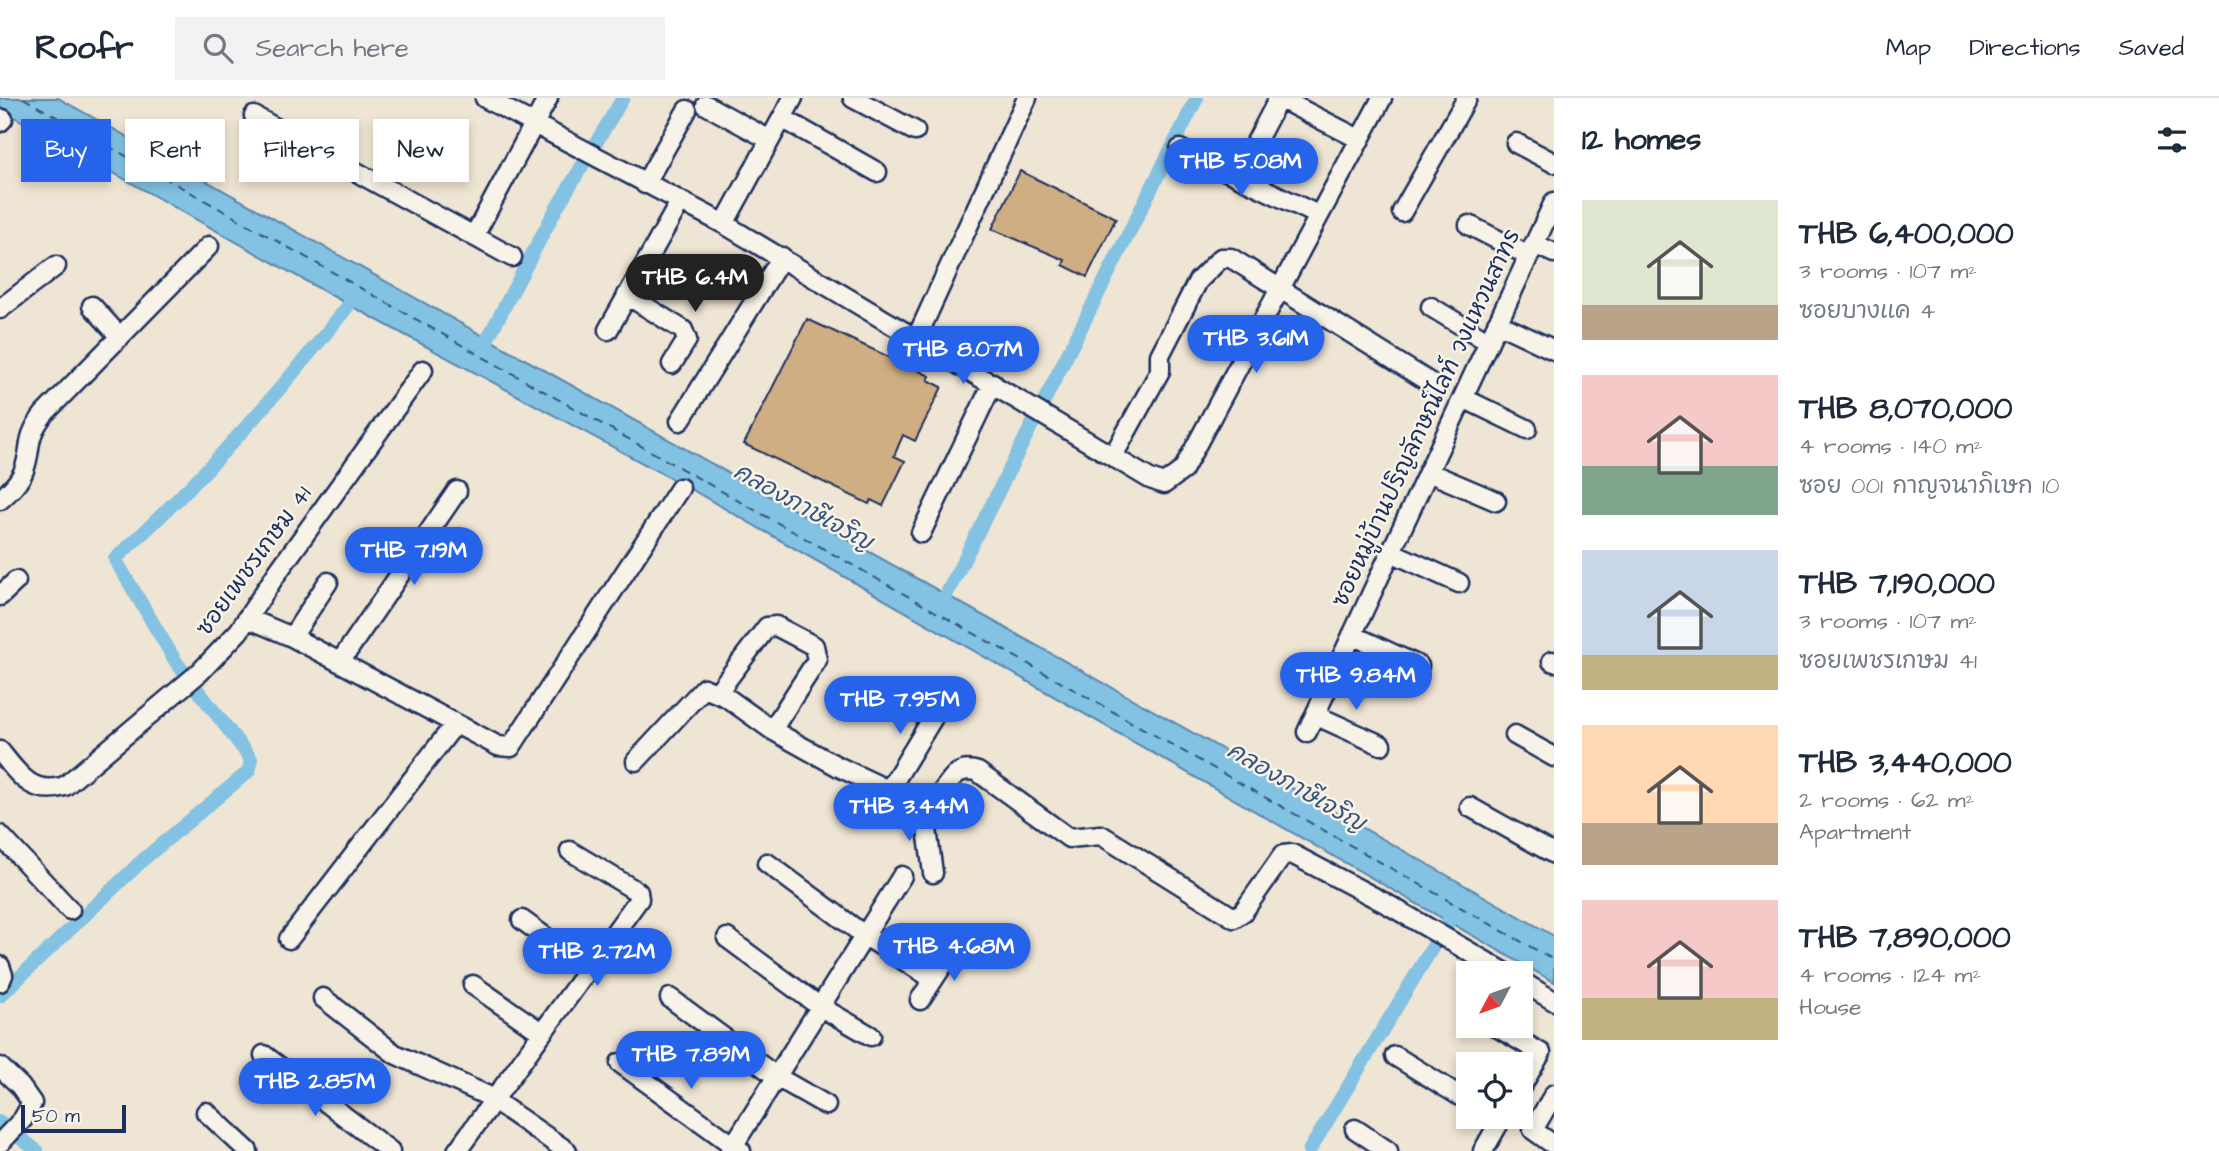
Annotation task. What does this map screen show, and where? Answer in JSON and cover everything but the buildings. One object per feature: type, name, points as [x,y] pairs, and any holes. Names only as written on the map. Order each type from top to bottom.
[{"type":"street","points":[[485,98],[724,224],[1164,484],[1183,470],[1382,98]]},
{"type":"street","points":[[474,236],[548,98]]},
{"type":"street","points":[[724,224],[793,98]]},
{"type":"street","points":[[853,98],[915,131]]},
{"type":"street","points":[[917,337],[1027,98]]},
{"type":"street","points":[[1238,176],[1279,98],[1359,139]]},
{"type":"street","points":[[1402,212],[1467,98]]},
{"type":"street","points":[[706,105],[770,140]]},
{"type":"street","points":[[645,184],[687,110]]},
{"type":"street","points":[[254,116],[512,257]]},
{"type":"street","points":[[782,118],[877,172]]},
{"type":"street","points":[[1516,144],[1554,163]]},
{"type":"street","points":[[1180,149],[1318,215]]},
{"type":"street","points":[[608,330],[680,202]]},
{"type":"street","name":"ซอยหมู่บ้านปริญลักษณ์ไลท์ วงแหวนสาทร","points":[[1307,732],[1554,202]]},
{"type":"street","points":[[1469,225],[1532,249],[1554,253]]},
{"type":"street","points":[[0,500],[24,470],[28,442],[34,428],[209,246]]},
{"type":"street","points":[[680,421],[782,257]]},
{"type":"street","points":[[1113,456],[1160,371],[1160,355],[1198,281],[1211,265],[1221,258],[1231,258],[1281,287],[1437,387]]},
{"type":"street","points":[[0,309],[56,265]]},
{"type":"street","points":[[627,295],[683,330],[687,340],[673,364]]},
{"type":"street","points":[[92,306],[120,337]]},
{"type":"street","points":[[1431,306],[1489,342]]},
{"type":"street","points":[[1497,323],[1554,350]]},
{"type":"street","name":"ซอยเพชรเกษม 41","points":[[0,751],[22,779],[35,788],[51,790],[65,786],[200,673],[239,631],[424,370]]},
{"type":"street","points":[[921,533],[993,383]]},
{"type":"street","points":[[1463,398],[1527,429]]},
{"type":"street","points":[[1428,472],[1496,501]]},
{"type":"street","points":[[247,618],[292,637],[498,746],[511,747],[680,488]]},
{"type":"street","points":[[340,662],[457,491]]},
{"type":"street","points":[[1391,552],[1459,583]]},
{"type":"street","points":[[0,596],[16,581]]},
{"type":"street","points":[[292,637],[328,582]]},
{"type":"street","points":[[717,692],[768,627],[776,626],[814,646],[817,660],[772,730]]},
{"type":"street","points":[[1352,635],[1419,666]]},
{"type":"street","points":[[636,761],[697,692],[704,688],[717,692],[772,730],[836,766],[924,807]]},
{"type":"street","points":[[890,790],[943,701]]},
{"type":"street","points":[[1315,715],[1381,745]]},
{"type":"street","points":[[289,939],[455,724]]},
{"type":"street","points":[[1515,735],[1554,757]]},
{"type":"street","points":[[924,807],[935,801],[958,772],[966,768],[978,772],[1069,838],[1101,835],[1234,918],[1243,912],[1283,855],[1292,854],[1387,904],[1485,961]]},
{"type":"street","points":[[924,807],[933,873]]},
{"type":"street","points":[[1470,807],[1554,854]]},
{"type":"street","points":[[1,837],[69,911]]},
{"type":"street","points":[[457,1151],[639,899],[638,892],[570,851]]},
{"type":"street","points":[[767,863],[864,935],[933,979]]},
{"type":"street","points":[[620,1063],[735,1150],[819,1006],[902,876]]},
{"type":"street","points":[[522,920],[588,968]]},
{"type":"street","points":[[727,938],[819,1006],[871,1036]]},
{"type":"street","points":[[920,1000],[956,945]]},
{"type":"street","points":[[0,966],[3,975],[0,982]]},
{"type":"street","points":[[473,985],[541,1032]]},
{"type":"street","points":[[1533,988],[1554,1000]]},
{"type":"street","points":[[323,998],[394,1054],[495,1100],[567,1151]]},
{"type":"street","points":[[670,998],[777,1077],[826,1105]]},
{"type":"street","points":[[1515,1038],[1541,1053],[1533,1067]]},
{"type":"street","points":[[264,1055],[390,1151]]},
{"type":"street","points":[[1395,1056],[1456,1094]]},
{"type":"street","points":[[0,1067],[30,1098],[31,1106],[23,1119],[0,1143]]},
{"type":"street","points":[[1554,1094],[1532,1130],[1554,1145]]},
{"type":"street","points":[[206,1112],[248,1151]]},
{"type":"street","points":[[1354,1129],[1388,1151]]},
{"type":"street","points":[[1483,1151],[1494,1129]]},
{"type":"water","points":[[0,98],[58,98],[96,119],[21,121],[0,109]]},
{"type":"water","points":[[111,128],[125,135],[125,179],[111,171]]},
{"type":"water","points":[[130,182],[208,182],[1422,861],[1554,936],[1554,982],[1533,970],[1533,961],[1517,961],[687,487],[327,293]]},
{"type":"waterway","points":[[480,353],[556,209],[623,98]]},
{"type":"waterway","points":[[939,609],[1197,98]]},
{"type":"waterway","points":[[0,996],[145,858],[249,771],[251,759],[176,662],[115,559],[181,496],[243,430],[360,291]]},
{"type":"waterway","points":[[1309,1151],[1457,907]]},
{"type":"waterway","points":[[0,1122],[37,1151]]},
{"type":"ferry route","points":[[23,98],[1554,960]]},
{"type":"water label","name":"คลองภาษีเจริญ","points":[[803,507]]},
{"type":"water label","name":"คลองภาษีเจริญ","points":[[1296,787]]}]
